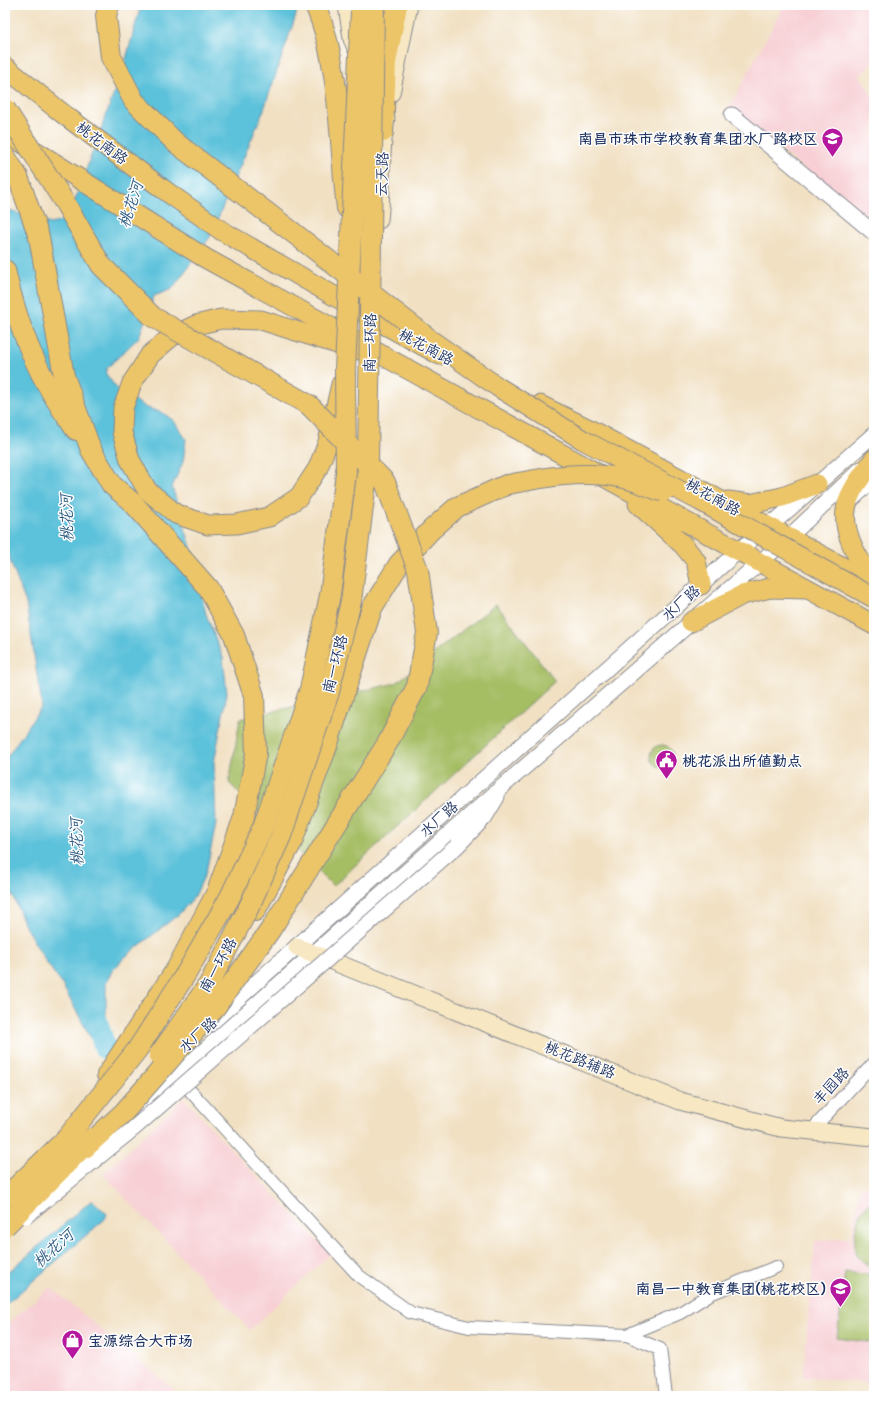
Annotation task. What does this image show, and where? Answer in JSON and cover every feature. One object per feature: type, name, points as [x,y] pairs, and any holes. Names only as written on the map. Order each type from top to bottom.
[{"type":"highway","points":[[109,5],[106,16],[112,57],[134,100],[176,143],[428,338]]},
{"type":"highway","points":[[315,5],[322,21],[335,82],[341,164],[351,242]]},
{"type":"highway","name":"南一环路","points":[[5,1198],[66,1139],[137,1050],[187,972],[230,897],[264,827],[310,689],[330,594],[346,473],[344,370],[362,5]]},
{"type":"highway","name":"南一环路","points":[[5,1226],[85,1148],[157,1058],[209,984],[248,909],[281,836],[329,692],[350,600],[368,467],[374,5]]},
{"type":"highway","points":[[383,132],[386,62],[397,5]]},
{"type":"highway","points":[[5,109],[65,203],[101,265],[153,317],[309,405],[385,482],[418,570],[426,633],[417,686],[392,735],[271,929],[214,1009],[124,1112],[85,1148]]},
{"type":"highway","points":[[5,156],[18,177],[39,237],[64,376],[91,450]]},
{"type":"highway","points":[[5,270],[11,295],[33,358],[54,398],[91,450],[112,485],[133,503],[208,588],[234,635],[254,696],[256,753],[244,818],[217,892],[177,968],[66,1139]]},
{"type":"highway","points":[[209,984],[263,898],[292,842],[327,746],[372,608],[399,564],[431,530],[457,507],[506,485]]},
{"type":"main road","points":[[347,5],[352,39],[367,75]]},
{"type":"main road","name":"云天路","points":[[342,333],[354,241],[367,75],[379,5]]},
{"type":"main road","name":"云天路","points":[[363,345],[382,193],[383,132],[409,5]]},
{"type":"main road","name":"桃花南路","points":[[5,67],[26,86],[222,231],[367,315],[449,360],[589,429],[874,584]]},
{"type":"main road","name":"桃花南路","points":[[5,132],[205,258],[388,360],[874,625]]},
{"type":"main road","points":[[344,370],[328,442],[318,468],[299,497],[269,517],[237,524],[208,525],[176,514],[147,490],[130,460],[122,432],[123,408],[132,383],[150,356],[171,337],[196,325],[221,319],[261,320],[388,360]]},
{"type":"main road","points":[[428,338],[498,387],[583,440],[700,501],[874,598]]},
{"type":"main road","points":[[874,458],[854,488],[846,510],[847,528],[857,557],[874,584]]},
{"type":"main road","points":[[506,485],[548,476],[589,474],[623,478],[696,504],[874,605]]},
{"type":"main road","points":[[614,483],[683,545],[696,561],[701,585]]},
{"type":"main road","points":[[720,501],[750,504],[782,497],[817,484]]},
{"type":"main road","points":[[691,622],[742,595],[770,588],[810,590]]},
{"type":"main road","name":"桃花路辅路","points":[[297,946],[680,1100],[781,1128],[874,1137]]},
{"type":"street","points":[[732,115],[874,233]]},
{"type":"street","points":[[817,484],[825,468],[874,426]]},
{"type":"street","name":"水厂路","points":[[5,1204],[115,1110],[767,526],[778,519],[874,434]]},
{"type":"street","name":"水厂路","points":[[5,1226],[503,786],[788,538],[874,458]]},
{"type":"street","points":[[847,506],[874,481]]},
{"type":"street","points":[[5,1233],[133,1129],[457,846],[486,817],[503,786]]},
{"type":"street","name":"丰园路","points":[[811,1130],[874,1063]]},
{"type":"street","points":[[184,1084],[358,1276],[412,1313],[469,1327],[626,1335],[660,1349],[666,1396]]},
{"type":"street","points":[[626,1335],[680,1313],[710,1294],[776,1268]]},
{"type":"shaded area","name":"南昌市珠市学校教育集团水厂路校区","points":[[784,5],[874,5],[874,62],[860,75],[874,98],[874,210],[867,220],[729,108]]},
{"type":"shaded area","points":[[183,1098],[330,1254],[250,1330],[103,1174]]},
{"type":"shaded area","name":"南昌一中教育集团(桃花校区)","points":[[860,1187],[874,1188],[874,1384],[803,1377],[815,1241],[852,1237]]},
{"type":"shaded area","name":"宝源综合大市场","points":[[50,1287],[182,1396],[5,1396],[5,1326]]},
{"type":"green space","points":[[496,604],[555,681],[333,886],[229,783],[240,719],[396,683]]},
{"type":"green space","points":[[662,745],[670,748],[673,756],[670,764],[662,767],[654,764],[651,756],[654,748]]},
{"type":"green space","points":[[874,1199],[874,1266],[869,1266],[856,1256],[855,1232],[859,1217],[863,1210]]},
{"type":"green space","points":[[845,1272],[874,1275],[874,1343],[837,1338]]},
{"type":"water","points":[[141,5],[297,5],[296,15],[263,112],[210,237],[172,289],[154,296],[139,337],[107,368],[106,374],[117,389],[147,408],[163,413],[174,421],[186,439],[183,462],[172,487],[191,547],[206,614],[223,658],[227,693],[214,763],[216,824],[206,872],[195,896],[180,913],[125,957],[112,971],[106,983],[106,1039],[94,1044],[63,986],[26,928],[5,876],[5,760],[42,706],[26,603],[5,547],[5,209],[51,224],[64,220],[72,208],[124,66]]},
{"type":"water","points":[[92,1200],[107,1214],[105,1219],[5,1305],[5,1275]]},
{"type":"waterway","name":"桃花河","points":[[94,1012],[105,1048]]},
{"type":"place","name":"南昌市珠市学校教育集团水厂路校区","points":[[833,158]]},
{"type":"place","name":"桃花派出所值勤点","points":[[667,780]]},
{"type":"place","name":"南昌一中教育集团(桃花校区)","points":[[841,1308]]},
{"type":"place","name":"宝源综合大市场","points":[[72,1360]]}]
